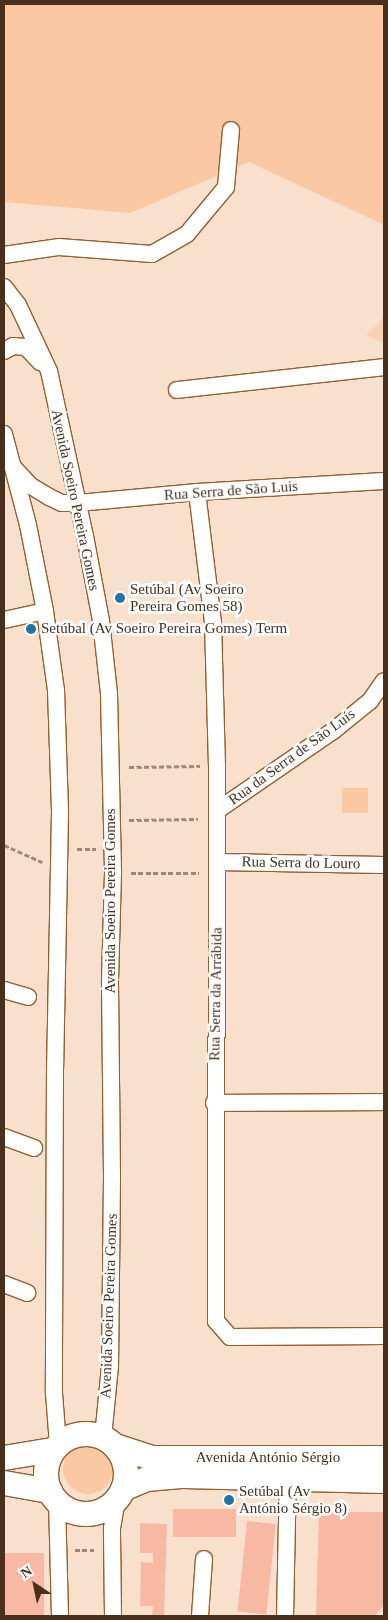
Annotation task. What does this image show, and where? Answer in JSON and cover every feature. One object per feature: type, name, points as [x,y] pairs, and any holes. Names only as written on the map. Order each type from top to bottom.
[{"type":"main road","points":[[4,1458],[56,1448],[78,1434],[109,1442]]},
{"type":"main road","name":"Avenida António Sérgio","points":[[109,1442],[151,1458],[384,1458]]},
{"type":"main road","name":"Avenida Soeiro Pereira Gomes","points":[[109,1442],[123,1459],[126,1474],[120,1494]]},
{"type":"main road","points":[[53,1496],[47,1463],[56,1448]]},
{"type":"main road","name":"Avenida António Sérgio","points":[[120,1494],[147,1479],[184,1476],[384,1480]]},
{"type":"main road","points":[[4,1483],[53,1496],[80,1514],[107,1508],[120,1494]]},
{"type":"street","points":[[4,255],[59,247],[152,254],[187,234],[226,187],[231,130]]},
{"type":"street","name":"Avenida Soeiro Pereira Gomes","points":[[4,287],[18,305],[48,371],[78,504],[101,622],[109,694],[111,767],[112,1178],[109,1442]]},
{"type":"street","name":"Avenida Soeiro Pereira Gomes","points":[[4,351],[13,346],[26,347],[48,371]]},
{"type":"street","points":[[177,390],[384,367]]},
{"type":"street","points":[[4,434],[10,464],[28,525],[46,611],[56,690],[60,813],[55,1068],[54,1393],[56,1448]]},
{"type":"street","name":"Rua Serra de São Luis","points":[[10,464],[31,486],[49,497],[62,503],[78,504],[197,492],[384,482]]},
{"type":"street","name":"Rua Serra da Arrábida","points":[[197,492],[213,623],[217,766],[214,1103],[216,1321],[230,1336],[384,1336]]},
{"type":"street","points":[[4,620],[46,611]]},
{"type":"street","name":"Rua da Serra de São Luís","points":[[218,810],[333,731],[370,701],[384,681]]},
{"type":"street","name":"Rua Serra do Louro","points":[[217,862],[384,864]]},
{"type":"street","points":[[4,990],[28,997]]},
{"type":"street","points":[[214,1103],[384,1102]]},
{"type":"street","points":[[4,1137],[34,1148]]},
{"type":"street","points":[[4,1284],[27,1293]]},
{"type":"street","points":[[285,1616],[288,1478]]},
{"type":"street","name":"Avenida Soeiro Pereira Gomes","points":[[113,1616],[113,1550],[120,1494]]},
{"type":"street","points":[[53,1496],[60,1550],[60,1616]]},
{"type":"street","points":[[200,1616],[204,1559]]},
{"type":"path","points":[[111,767],[217,766]]},
{"type":"path","points":[[128,866],[128,873],[200,873],[217,862]]},
{"type":"path","points":[[60,1550],[113,1550]]},
{"type":"shaded area","points":[[4,4],[384,4],[384,225],[249,162],[130,213],[4,202]]},
{"type":"shaded area","points":[[384,317],[384,343],[366,335]]},
{"type":"shaded area","points":[[342,788],[368,788],[368,813],[342,813]]},
{"type":"shaded area","points":[[88,1444],[98,1446],[106,1451],[111,1459],[113,1469],[111,1479],[106,1487],[98,1492],[88,1494],[78,1492],[70,1487],[65,1479],[63,1469],[65,1459],[70,1451],[78,1446]]},
{"type":"building","points":[[173,1509],[236,1509],[236,1537],[173,1537]]},
{"type":"building","points":[[319,1512],[384,1512],[384,1605],[375,1616],[316,1616]]},
{"type":"building","points":[[247,1521],[276,1524],[266,1615],[237,1612]]},
{"type":"building","points":[[140,1523],[167,1524],[164,1616],[152,1616],[153,1606],[140,1606],[141,1562],[153,1563],[153,1553],[140,1553]]},
{"type":"building","points":[[4,1553],[44,1553],[44,1616],[4,1616]]},
{"type":"place","name":"Setúbal (Av Soeiro Pereira Gomes 58)","points":[[120,598]]},
{"type":"place","name":"Setúbal (Av Soeiro Pereira Gomes) Term","points":[[31,629]]},
{"type":"place","name":"Setúbal (Av António Sérgio 8)","points":[[229,1500]]}]
